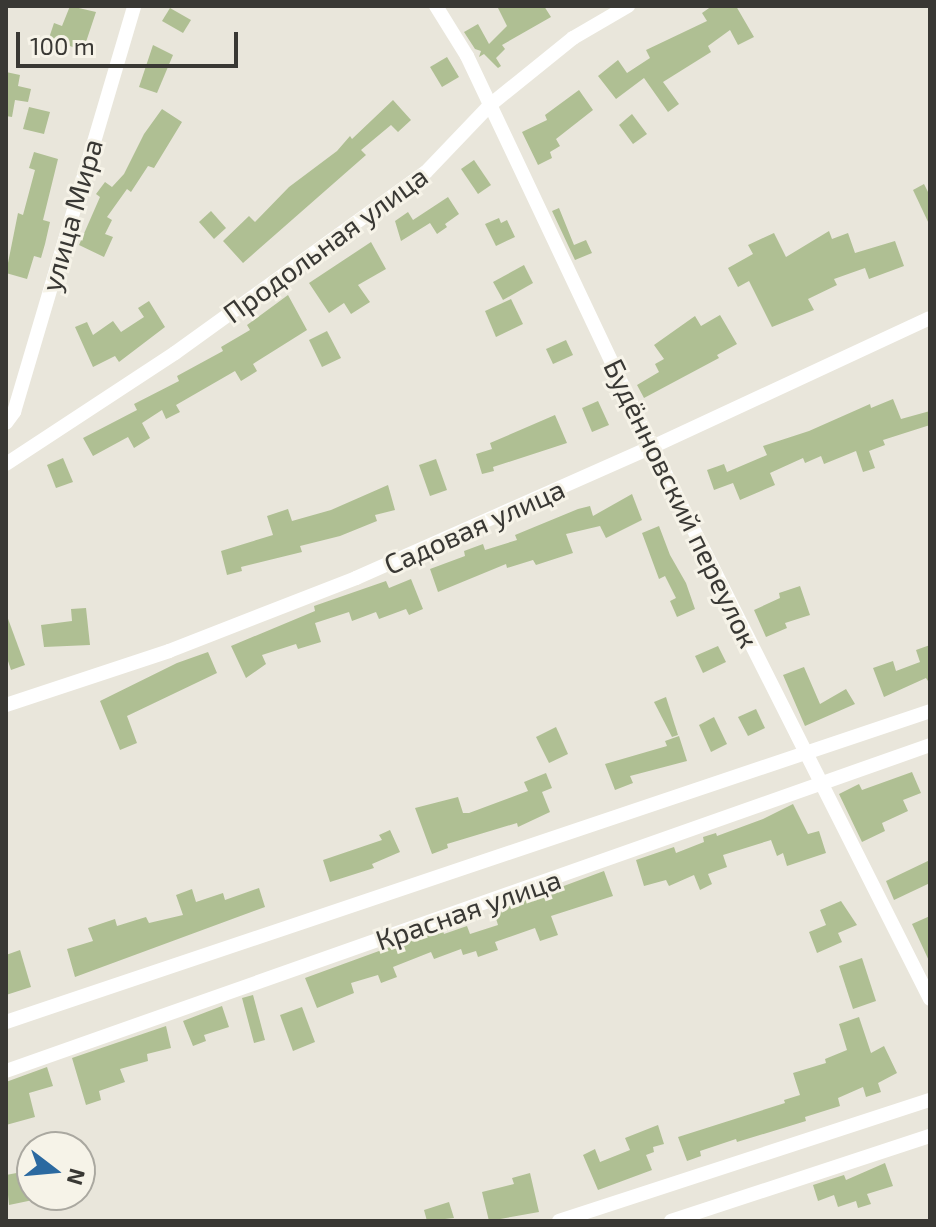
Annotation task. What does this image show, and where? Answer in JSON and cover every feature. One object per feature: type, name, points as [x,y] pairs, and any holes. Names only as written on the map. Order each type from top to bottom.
[{"type":"street","name":"улица Мира","points":[[6,423],[14,412],[134,6]]},
{"type":"street","name":"Будённовский переулок","points":[[436,6],[467,56],[652,447],[930,999]]},
{"type":"street","name":"Продольная улица","points":[[6,464],[175,353],[426,172],[490,105],[573,38],[628,6]]},
{"type":"street","name":"Садовая улица","points":[[6,705],[169,651],[356,578],[652,447],[930,318]]},
{"type":"street","name":"Красная улица","points":[[6,1022],[930,711]]},
{"type":"street","name":"Красная улица","points":[[6,1071],[930,745]]},
{"type":"street","points":[[559,1221],[930,1100]]},
{"type":"street","points":[[671,1221],[930,1136]]},
{"type":"building","points":[[70,6],[96,12],[83,51],[49,38],[54,23],[62,26]]},
{"type":"building","points":[[497,6],[544,6],[551,17],[502,45],[505,49],[496,58],[501,66],[498,68],[484,54],[479,57],[481,51],[475,49],[464,32],[478,24],[489,44],[507,26]]},
{"type":"building","points":[[712,6],[736,6],[754,37],[738,45],[730,30],[708,46],[711,52],[663,82],[679,104],[668,112],[644,78],[616,99],[598,76],[618,60],[627,73],[650,58],[646,50],[707,21],[702,13]]},
{"type":"building","points":[[170,8],[191,20],[183,33],[162,21]]},
{"type":"building","points":[[153,45],[173,55],[157,93],[139,87]]},
{"type":"building","points":[[447,57],[459,77],[442,87],[430,67]]},
{"type":"building","points":[[6,72],[20,75],[18,86],[31,89],[28,102],[15,100],[12,117],[6,116]]},
{"type":"building","points":[[579,90],[593,110],[556,139],[560,146],[550,152],[552,158],[538,165],[522,132],[547,120],[545,115]]},
{"type":"building","points":[[393,100],[411,120],[398,132],[391,125],[361,150],[366,155],[243,263],[223,241],[249,216],[255,222],[289,187],[337,151],[350,136],[352,139]]},
{"type":"building","points":[[29,107],[50,112],[44,134],[23,129]]},
{"type":"building","points":[[162,109],[182,122],[154,168],[148,166],[131,192],[127,189],[107,217],[112,220],[105,234],[113,237],[104,257],[79,245],[100,197],[96,194],[105,182],[112,187],[124,174],[144,134]]},
{"type":"building","points":[[632,114],[647,134],[633,144],[619,125]]},
{"type":"building","points":[[34,152],[58,159],[43,220],[50,222],[45,244],[41,258],[34,256],[27,279],[6,273],[18,213],[23,215],[35,170],[29,168]]},
{"type":"building","points":[[474,160],[491,185],[478,194],[461,169]]},
{"type":"building","points":[[924,184],[930,196],[930,226],[913,190]]},
{"type":"building","points":[[448,197],[459,214],[445,224],[447,227],[437,234],[430,223],[401,241],[395,221],[408,212],[413,220]]},
{"type":"building","points":[[559,208],[574,245],[586,240],[592,253],[575,260],[552,211]]},
{"type":"building","points":[[211,211],[226,228],[214,239],[199,222]]},
{"type":"building","points":[[499,218],[501,223],[507,220],[515,237],[496,246],[485,224]]},
{"type":"building","points":[[829,231],[832,239],[848,233],[855,253],[895,241],[904,266],[869,279],[865,268],[834,279],[837,285],[808,299],[814,310],[772,327],[749,281],[738,287],[728,268],[753,254],[748,245],[774,233],[786,257]]},
{"type":"building","points":[[371,242],[386,269],[358,285],[370,302],[351,314],[344,303],[329,313],[309,283]]},
{"type":"building","points":[[524,265],[533,283],[503,300],[493,282]]},
{"type":"building","points":[[288,295],[307,330],[253,364],[257,371],[241,381],[235,371],[176,405],[180,412],[166,419],[162,410],[142,423],[150,438],[134,448],[128,437],[93,456],[83,438],[137,410],[134,404],[179,381],[177,376],[223,351],[221,347],[250,330],[247,325]]},
{"type":"building","points":[[511,299],[523,324],[496,337],[485,311]]},
{"type":"building","points":[[149,301],[165,327],[119,362],[115,356],[93,367],[75,327],[87,322],[93,335],[113,321],[121,332],[144,317],[138,308]]},
{"type":"building","points":[[720,315],[737,344],[717,355],[719,358],[644,398],[637,385],[659,372],[655,364],[664,359],[654,345],[695,316],[701,326]]},
{"type":"building","points":[[327,331],[341,358],[322,367],[309,340]]},
{"type":"building","points":[[566,340],[573,355],[553,364],[546,349]]},
{"type":"building","points":[[893,399],[901,419],[930,411],[930,425],[883,440],[885,445],[869,451],[875,468],[863,472],[856,451],[824,464],[821,456],[805,463],[803,458],[770,473],[775,485],[740,500],[733,483],[714,490],[707,470],[724,464],[727,472],[767,455],[763,446],[809,431],[870,404],[871,408]]},
{"type":"building","points":[[598,401],[609,425],[592,432],[582,408]]},
{"type":"building","points":[[555,415],[567,443],[493,467],[494,471],[482,474],[476,454],[492,449],[490,443]]},
{"type":"building","points":[[63,458],[73,482],[56,488],[47,465]]},
{"type":"building","points":[[436,459],[447,490],[430,496],[419,465]]},
{"type":"building","points":[[388,485],[395,510],[375,515],[377,521],[340,536],[300,546],[302,552],[241,567],[242,571],[227,575],[221,551],[273,535],[267,516],[288,509],[292,521],[331,510]]},
{"type":"building","points":[[632,494],[642,520],[606,538],[600,526],[566,534],[573,553],[536,565],[533,560],[507,568],[506,564],[438,592],[430,569],[465,556],[464,551],[483,544],[485,550],[517,540],[515,535],[578,509],[590,506],[593,516]]},
{"type":"building","points":[[659,526],[695,609],[677,617],[670,601],[676,598],[665,576],[659,579],[642,533]]},
{"type":"building","points":[[411,579],[423,609],[409,615],[406,609],[379,619],[376,612],[352,621],[349,612],[315,623],[321,642],[298,649],[296,644],[262,655],[266,664],[246,678],[231,646],[315,611],[314,606],[386,581],[389,588]]},
{"type":"building","points":[[800,586],[810,615],[785,623],[787,628],[766,637],[754,610],[780,598],[779,593]]},
{"type":"building","points":[[86,608],[90,645],[44,647],[41,625],[72,621],[71,609]]},
{"type":"building","points":[[7,616],[25,665],[11,670],[6,655]]},
{"type":"building","points":[[930,645],[930,684],[926,678],[884,697],[873,668],[893,661],[896,671],[920,662],[916,650]]},
{"type":"building","points":[[718,646],[726,662],[703,673],[695,656]]},
{"type":"building","points":[[208,652],[217,673],[127,716],[137,743],[120,750],[100,701],[177,663]]},
{"type":"building","points":[[804,667],[820,704],[846,689],[855,704],[805,726],[783,675]]},
{"type":"building","points":[[666,697],[678,735],[672,737],[654,702]]},
{"type":"building","points":[[756,709],[765,728],[748,736],[738,717]]},
{"type":"building","points":[[714,717],[727,744],[711,752],[699,725]]},
{"type":"building","points":[[556,727],[568,754],[549,763],[536,737]]},
{"type":"building","points":[[679,736],[687,761],[630,776],[633,783],[615,790],[605,764],[667,746],[665,741]]},
{"type":"building","points":[[912,772],[921,793],[903,800],[908,811],[882,823],[885,831],[862,842],[839,794],[859,784],[862,790]]},
{"type":"building","points":[[546,773],[552,788],[542,792],[550,812],[518,827],[517,823],[447,844],[448,848],[432,854],[415,808],[458,797],[463,813],[469,813],[528,791],[524,782]]},
{"type":"building","points":[[793,804],[808,834],[819,831],[826,853],[787,866],[783,853],[777,856],[771,840],[723,855],[727,867],[708,874],[712,884],[700,890],[694,875],[669,886],[666,880],[644,886],[636,860],[674,847],[676,853],[704,842],[703,837],[716,833],[717,836]]},
{"type":"building","points":[[390,830],[400,852],[372,864],[374,868],[330,882],[323,860],[382,840],[379,835]]},
{"type":"building","points":[[930,860],[930,883],[894,900],[886,881]]},
{"type":"building","points":[[604,871],[613,896],[551,916],[558,935],[540,941],[535,928],[495,942],[498,950],[478,957],[476,951],[463,955],[461,949],[434,959],[431,952],[393,967],[397,977],[381,983],[378,975],[351,983],[354,993],[317,1008],[305,978],[442,928],[444,934],[467,926],[470,934],[498,925],[494,912]]},
{"type":"building","points":[[259,888],[265,907],[75,977],[67,949],[93,941],[88,928],[115,919],[117,926],[146,917],[149,923],[183,915],[176,895],[192,889],[196,902],[223,893],[225,900]]},
{"type":"building","points":[[841,901],[857,925],[838,933],[842,942],[817,953],[809,932],[826,925],[820,910]]},
{"type":"building","points":[[930,916],[930,963],[912,924]]},
{"type":"building","points":[[20,950],[31,987],[6,995],[6,955]]},
{"type":"building","points":[[862,958],[876,1001],[853,1009],[839,966]]},
{"type":"building","points":[[253,995],[265,1040],[254,1043],[242,998]]},
{"type":"building","points":[[222,1006],[229,1027],[204,1035],[206,1041],[193,1046],[183,1021]]},
{"type":"building","points":[[302,1007],[315,1042],[293,1051],[280,1015]]},
{"type":"building","points":[[859,1017],[871,1053],[884,1046],[897,1073],[878,1083],[881,1092],[866,1097],[863,1087],[838,1098],[840,1106],[805,1117],[806,1121],[700,1151],[701,1156],[687,1161],[678,1137],[785,1103],[784,1100],[800,1095],[793,1073],[826,1063],[825,1059],[847,1050],[839,1024]]},
{"type":"building","points":[[166,1026],[171,1048],[147,1054],[148,1061],[120,1069],[125,1082],[99,1091],[101,1100],[86,1105],[72,1058]]},
{"type":"building","points":[[47,1067],[53,1086],[29,1093],[35,1117],[6,1125],[6,1082]]},
{"type":"building","points":[[658,1125],[664,1144],[653,1147],[654,1152],[646,1155],[652,1170],[598,1190],[583,1155],[595,1149],[600,1162],[630,1150],[625,1138]]},
{"type":"building","points":[[885,1163],[893,1186],[867,1194],[871,1204],[858,1208],[856,1201],[838,1207],[834,1195],[818,1201],[813,1185],[844,1175],[846,1180]]},
{"type":"building","points":[[16,1173],[16,1204],[9,1205],[6,1175]]},
{"type":"building","points":[[530,1173],[539,1212],[489,1221],[482,1192],[514,1184],[512,1178]]},
{"type":"building","points":[[449,1202],[454,1218],[427,1221],[424,1210]]}]
